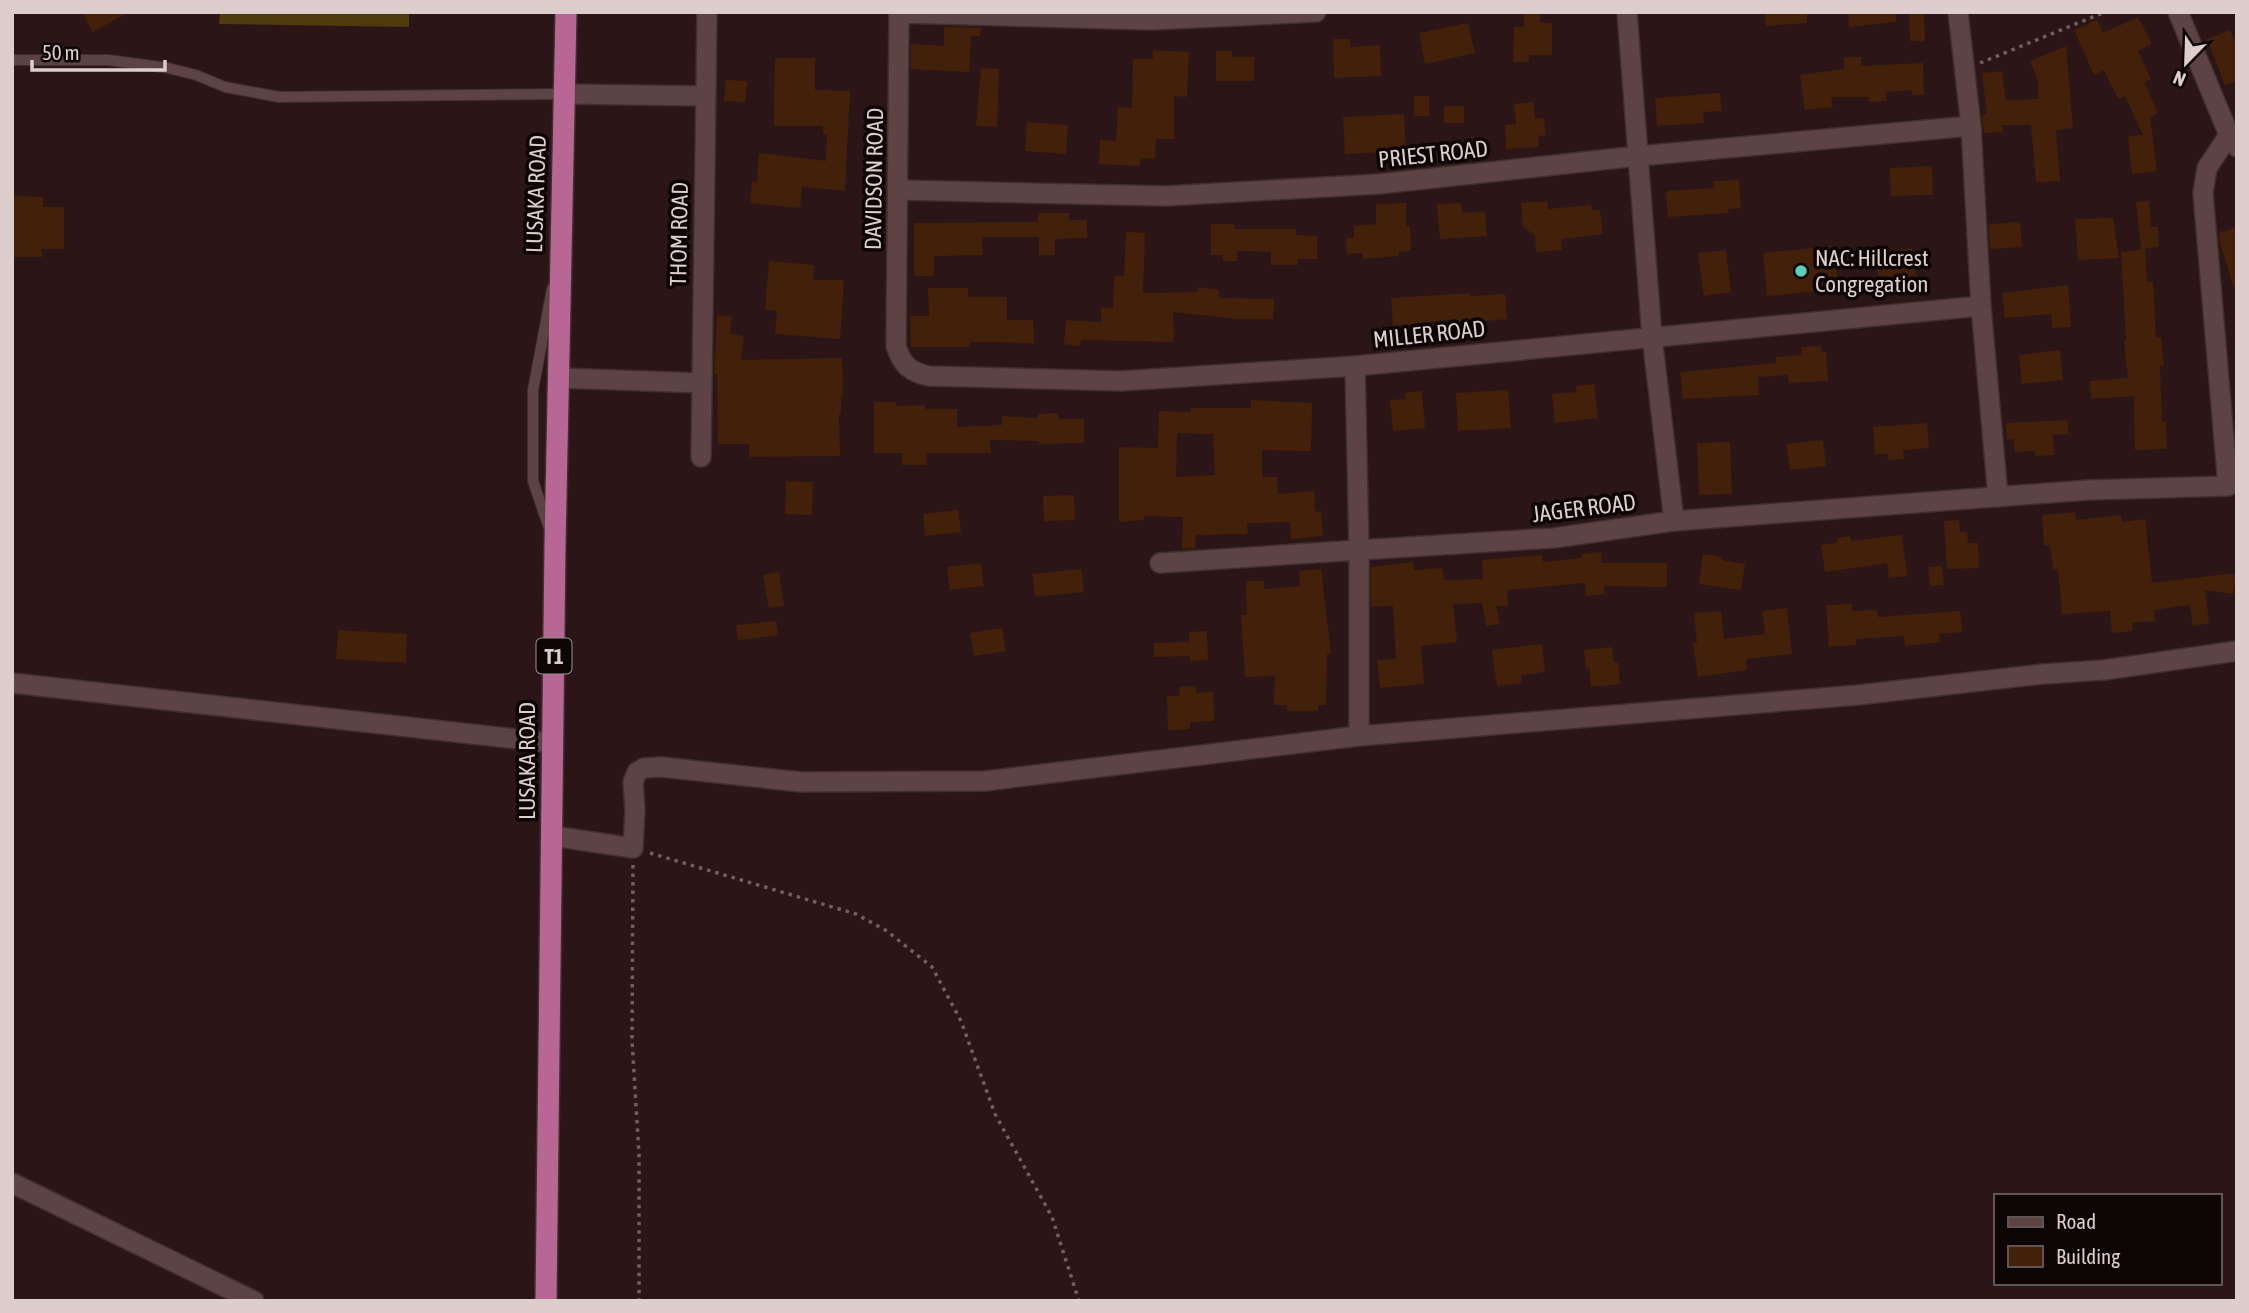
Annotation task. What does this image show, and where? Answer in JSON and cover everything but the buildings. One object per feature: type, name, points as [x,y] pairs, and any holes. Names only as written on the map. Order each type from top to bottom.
[{"type":"highway","name":"LUSAKA ROAD","points":[[546,1301],[555,545],[566,12]]},
{"type":"street","name":"THOM ROAD","points":[[701,457],[707,12]]},
{"type":"street","points":[[899,12],[1151,20],[1315,12]]},
{"type":"street","name":"DAVIDSON ROAD","points":[[896,346],[899,12]]},
{"type":"street","points":[[1627,12],[1652,337],[1674,521]]},
{"type":"street","points":[[1958,12],[1971,126],[1981,306],[1998,497]]},
{"type":"street","points":[[2178,12],[2233,141],[2207,168],[2203,193],[2232,485]]},
{"type":"street","points":[[565,94],[705,96]]},
{"type":"street","name":"PRIEST ROAD","points":[[899,190],[1166,196],[1379,184],[1638,156],[1971,126]]},
{"type":"street","name":"MILLER ROAD","points":[[896,346],[901,361],[914,373],[929,376],[1121,381],[1355,366],[1981,306]]},
{"type":"street","points":[[1355,366],[1359,736]]},
{"type":"street","points":[[559,378],[702,383]]},
{"type":"street","name":"JAGER ROAD","points":[[1160,563],[1554,538],[1674,521],[2088,490],[2232,485]]},
{"type":"street","points":[[553,836],[633,848],[633,782],[637,772],[644,768],[674,768],[801,782],[985,781],[1359,736],[1858,695],[2043,674],[2104,670],[2237,651]]},
{"type":"street","points":[[12,683],[552,743]]},
{"type":"street","points":[[12,1184],[254,1301]]},
{"type":"lane","points":[[12,60],[108,60],[168,68],[196,75],[225,87],[279,97],[565,94]]},
{"type":"lane","points":[[555,545],[533,481],[533,390],[561,238]]},
{"type":"path","points":[[1966,69],[2105,12]]},
{"type":"path","points":[[639,1301],[639,1154],[632,1040],[633,848],[856,914],[887,931],[932,967],[961,1021],[995,1114],[1052,1217],[1079,1301]]},
{"type":"shaded area","points":[[220,12],[409,12],[409,27],[219,24]]},
{"type":"place","name":"NAC: Hillcrest Congregation","points":[[1801,271]]}]
